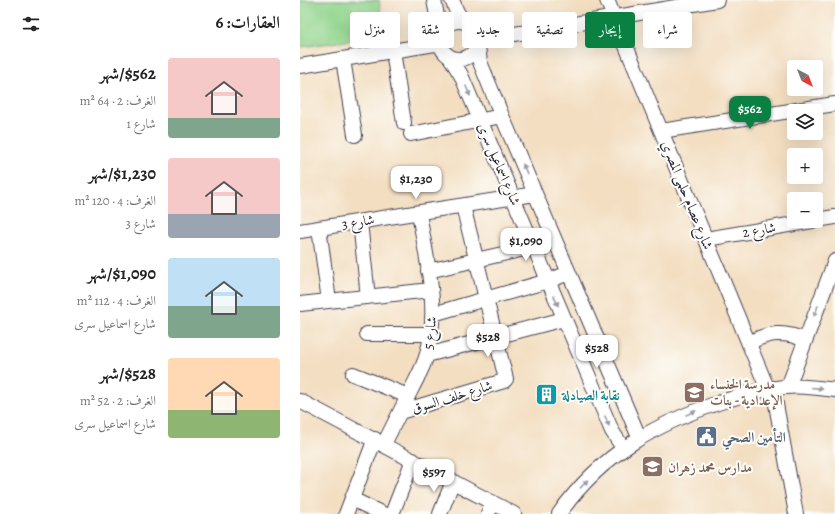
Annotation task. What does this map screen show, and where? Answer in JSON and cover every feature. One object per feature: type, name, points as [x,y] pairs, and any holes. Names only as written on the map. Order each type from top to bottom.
[{"type":"street","points":[[434,0],[436,12]]},
{"type":"street","points":[[452,0],[462,19]]},
{"type":"street","name":"شارع عصام حلمى المصري","points":[[607,0],[612,12]]},
{"type":"street","points":[[635,14],[717,0]]},
{"type":"street","points":[[514,36],[585,23]]},
{"type":"street","points":[[300,66],[408,48]]},
{"type":"street","points":[[444,48],[446,53],[455,59],[467,58],[472,55],[476,48]]},
{"type":"street","name":"شارع اسماعيل سرى","points":[[479,48],[480,62],[502,116],[639,437]]},
{"type":"street","name":"شارع عصام حلمى المصري","points":[[627,48],[748,343],[770,389],[796,514]]},
{"type":"street","points":[[393,51],[408,128],[502,116]]},
{"type":"street","name":"شارع اسماعيل سرى","points":[[450,57],[459,70],[614,436],[623,448]]},
{"type":"street","points":[[343,59],[355,135]]},
{"type":"street","points":[[661,131],[835,104]]},
{"type":"street","name":"شارع 3","points":[[300,231],[536,194]]},
{"type":"street","points":[[463,206],[496,337]]},
{"type":"street","name":"شارع 5","points":[[346,514],[379,442],[400,412],[427,355],[432,334],[433,314],[431,290],[419,212]]},
{"type":"street","points":[[823,219],[835,217]]},
{"type":"street","points":[[360,222],[368,297]]},
{"type":"street","name":"شارع 2","points":[[706,239],[787,225]]},
{"type":"street","points":[[320,228],[329,301]]},
{"type":"street","points":[[428,271],[534,247]]},
{"type":"street","points":[[788,387],[835,261]]},
{"type":"street","points":[[433,314],[548,281],[569,273]]},
{"type":"street","points":[[300,304],[431,290]]},
{"type":"street","points":[[427,355],[564,319]]},
{"type":"street","points":[[748,343],[762,336],[776,333],[786,334],[805,340]]},
{"type":"street","points":[[367,334],[432,334]]},
{"type":"street","name":"شارع خلف السوق","points":[[400,412],[505,380],[506,378],[496,337]]},
{"type":"street","points":[[582,361],[603,352]]},
{"type":"street","points":[[353,374],[408,396]]},
{"type":"street","points":[[559,514],[599,469],[623,448],[639,437],[671,421],[704,407],[770,389],[788,387],[835,390]]},
{"type":"street","points":[[300,401],[452,481],[490,508],[514,514]]},
{"type":"street","points":[[392,514],[413,460]]},
{"type":"street","points":[[440,514],[452,481]]},
{"type":"street","points":[[352,499],[383,514]]},
{"type":"green space","points":[[300,0],[379,0],[381,12],[350,12],[350,40],[300,47]]},
{"type":"place","name":"مدرسة الخنساء الإعدادية - بنات","points":[[694,392]]},
{"type":"place","name":"نقابة الصيادلة","points":[[547,395]]},
{"type":"place","name":"التأمين الصحي","points":[[706,437]]},
{"type":"place","name":"مدارس محمد زهران","points":[[652,467]]}]
